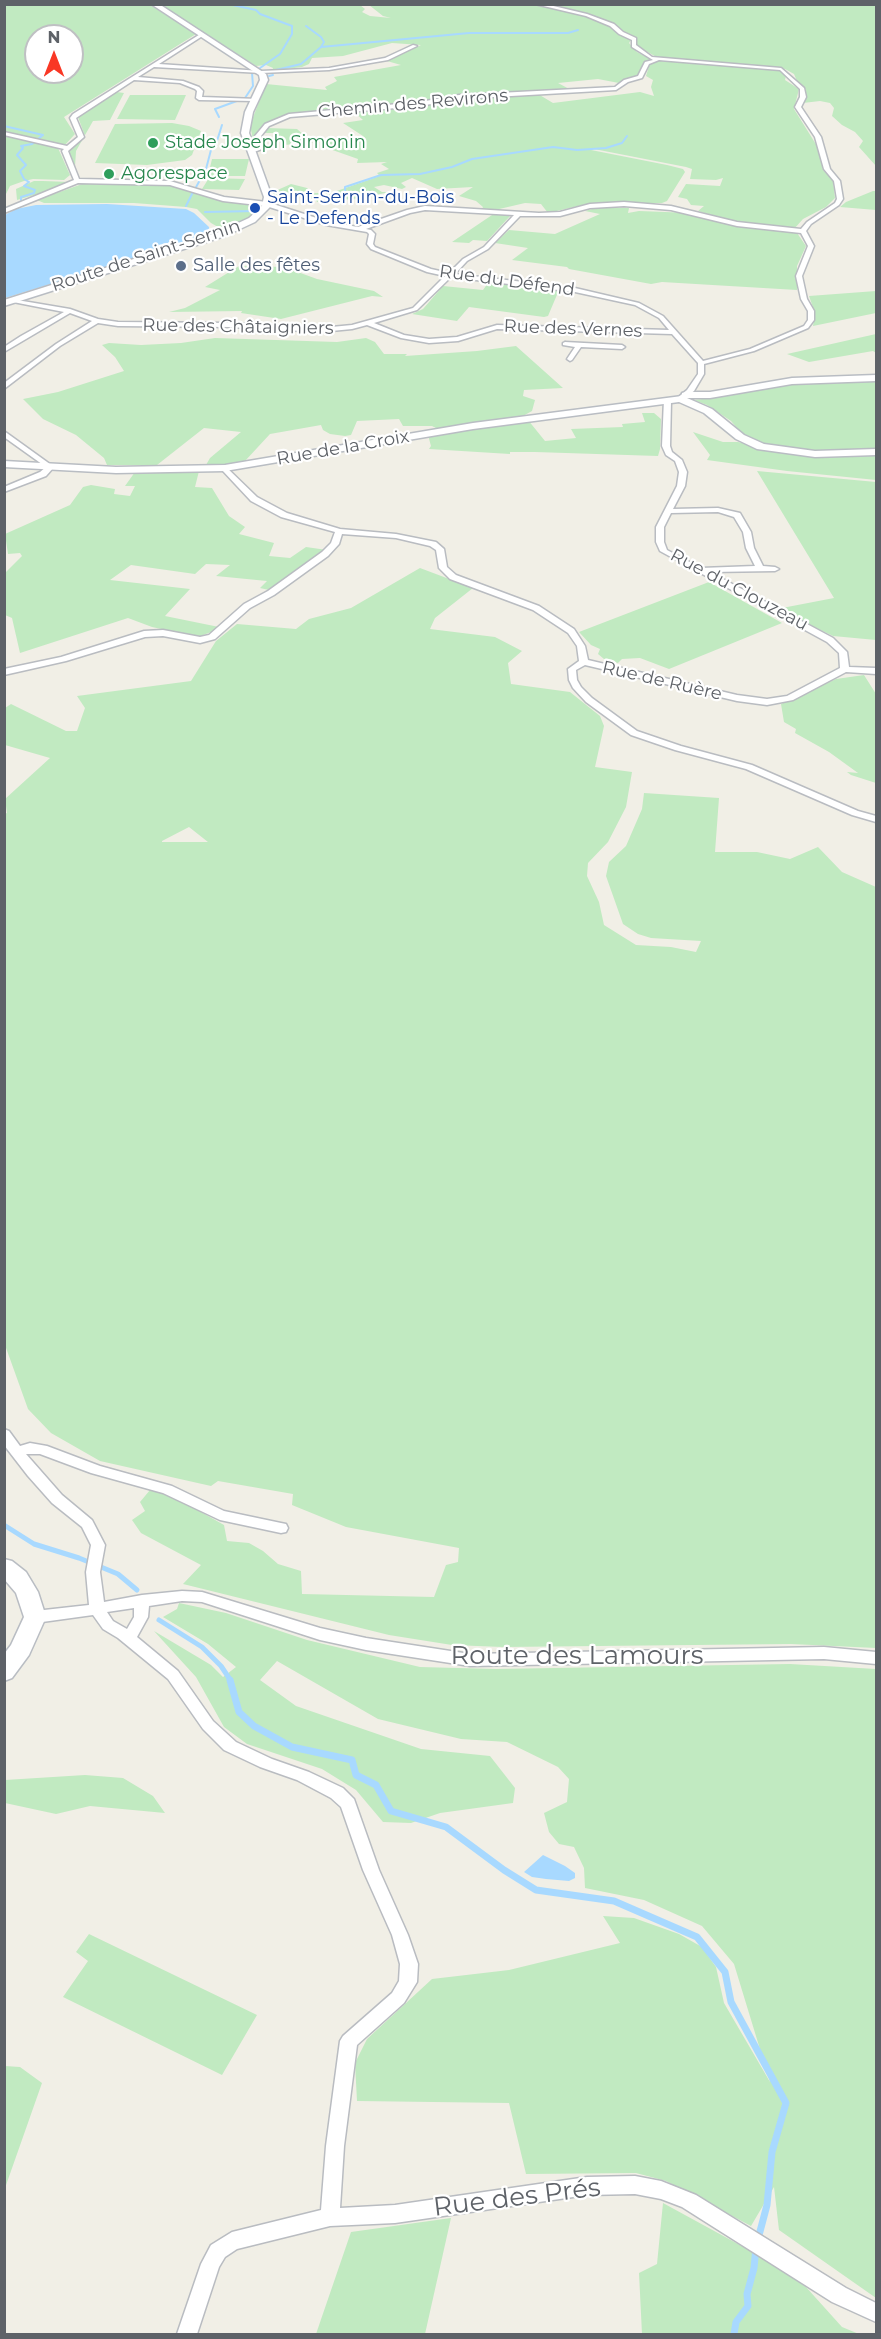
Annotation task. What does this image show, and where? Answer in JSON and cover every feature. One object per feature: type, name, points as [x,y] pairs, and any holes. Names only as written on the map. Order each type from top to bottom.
[{"type":"street","points":[[154,4],[261,72],[264,80],[248,99],[245,126],[246,139],[260,168],[268,197],[267,204]]},
{"type":"street","points":[[537,4],[587,15],[612,25],[621,33],[634,39],[634,46],[640,51],[657,60],[781,69],[802,89],[803,97],[798,107],[818,137],[827,169],[837,181],[840,199],[837,204],[809,223],[803,231]]},
{"type":"street","points":[[67,148],[81,137],[73,118],[75,115],[202,34]]},
{"type":"street","points":[[154,65],[261,72],[339,68],[386,59],[415,46]]},
{"type":"street","name":"Chemin des Revirons","points":[[251,151],[260,148],[258,136],[267,124],[289,116],[377,109],[459,97],[561,93],[616,88],[642,75],[647,63],[657,60]]},
{"type":"street","points":[[134,78],[181,81],[197,88],[200,91],[199,98],[248,99]]},
{"type":"street","points":[[4,133],[67,148]]},
{"type":"street","points":[[67,148],[67,160],[77,181]]},
{"type":"street","points":[[4,211],[77,181],[170,183],[227,200],[267,204],[328,224],[358,229],[409,211],[425,208],[518,214],[560,214],[590,206],[624,204],[671,208],[737,224],[803,231]]},
{"type":"street","name":"Route de Saint-Sernin","points":[[7,301],[234,229],[259,216],[267,204]]},
{"type":"street","name":"Rue des Châtaigniers","points":[[7,301],[70,312],[97,321],[130,325],[229,325],[321,330],[369,323],[415,309],[446,280],[448,275],[471,256],[486,248],[518,214]]},
{"type":"street","name":"Rue du Défend","points":[[358,229],[372,233],[369,244],[379,252],[423,269],[448,275],[575,290],[627,301],[650,309],[675,332],[701,363]]},
{"type":"street","points":[[803,231],[811,246],[799,276],[804,299],[811,311],[811,320],[806,327],[752,350],[701,363],[701,375],[683,397],[708,411],[740,437],[761,447],[815,454],[876,452]]},
{"type":"street","points":[[4,350],[70,312]]},
{"type":"street","points":[[4,387],[58,345],[97,321]]},
{"type":"street","name":"Rue des Vernes","points":[[369,323],[403,337],[429,341],[458,339],[497,327],[675,332]]},
{"type":"street","points":[[585,329],[591,346]]},
{"type":"street","points":[[565,344],[622,347]]},
{"type":"street","points":[[570,359],[579,345]]},
{"type":"street","name":"Rue de la Croix","points":[[4,464],[116,470],[225,468],[472,426],[710,395],[792,381],[876,378]]},
{"type":"street","name":"Rue du Clouzeau","points":[[667,401],[666,446],[669,453],[678,460],[683,472],[681,486],[660,527],[660,542],[664,551],[830,640],[843,652],[844,669]]},
{"type":"street","points":[[4,433],[50,467],[43,474],[4,490]]},
{"type":"street","name":"Rue de Ruère","points":[[225,468],[239,486],[269,509],[339,531],[396,536],[433,544],[440,549],[443,568],[453,577],[529,606],[571,631],[581,646],[584,662],[737,698],[766,702],[790,698],[844,669]]},
{"type":"street","points":[[670,511],[718,510],[737,515],[747,532],[750,548],[760,568]]},
{"type":"street","points":[[4,672],[63,659],[144,634],[163,633],[200,640],[212,637],[247,606],[262,599],[325,554],[335,544],[339,531]]},
{"type":"street","points":[[700,570],[760,568],[775,570]]},
{"type":"street","points":[[584,662],[572,669],[571,675],[577,688],[589,700],[634,733],[678,748],[749,766],[855,813],[876,819]]},
{"type":"street","points":[[844,669],[876,671]]},
{"type":"street","points":[[4,1434],[33,1473],[57,1499],[87,1524],[98,1545],[93,1572],[97,1609],[108,1625],[129,1638],[173,1675],[208,1725],[230,1746],[266,1763],[303,1776],[337,1793],[348,1804],[371,1870],[400,1935],[409,1964],[408,1982],[398,1998],[349,2042],[335,2146],[330,2217]]},
{"type":"street","points":[[18,1451],[30,1448],[42,1449],[96,1470],[167,1489],[220,1515],[281,1528]]},
{"type":"street","points":[[4,1567],[18,1578],[27,1592],[35,1617],[21,1649],[4,1672]]},
{"type":"street","name":"Route des Lamours","points":[[35,1617],[79,1613],[142,1600],[182,1596],[202,1597],[320,1634],[401,1651],[470,1660],[824,1653],[876,1658]]},
{"type":"street","points":[[129,1638],[141,1617],[142,1600]]},
{"type":"street","name":"Rue des Prés","points":[[186,2334],[212,2264],[219,2251],[232,2241],[330,2217],[395,2214],[587,2186],[635,2185],[661,2190],[689,2201],[839,2295],[876,2313]]},
{"type":"green space","points":[[4,5],[150,5],[196,34],[64,117],[75,134],[64,146],[5,131]]},
{"type":"green space","points":[[161,5],[360,5],[365,9],[362,12],[370,16],[391,18],[383,16],[369,5],[876,5],[876,166],[859,147],[863,141],[855,132],[832,116],[834,108],[830,103],[820,101],[803,103],[806,90],[794,74],[785,69],[660,59],[637,46],[637,39],[619,29],[615,24],[607,23],[618,34],[631,40],[629,43],[637,52],[652,60],[644,63],[640,74],[619,83],[598,79],[558,83],[573,91],[497,94],[282,117],[264,125],[253,140],[250,125],[266,84],[327,90],[325,87],[337,81],[334,77],[401,65],[387,61],[421,45],[392,43],[343,56],[312,58],[309,64],[302,67],[272,71],[273,68],[266,65],[256,66]]},
{"type":"green space","points":[[659,61],[757,67],[780,71],[786,76],[785,80],[799,89],[794,109],[817,146],[823,170],[833,180],[835,198],[826,207],[803,219],[794,229],[731,221],[698,211],[704,206],[691,205],[687,199],[678,197],[686,184],[720,186],[723,178],[690,179],[692,169],[686,167],[594,149],[591,150],[667,165],[683,169],[685,172],[667,201],[662,203],[591,203],[548,213],[541,204],[525,203],[495,210],[482,209],[483,207],[476,201],[459,196],[473,187],[437,189],[412,178],[401,183],[406,187],[402,189],[384,185],[374,187],[382,192],[389,192],[363,198],[317,202],[287,193],[273,197],[273,192],[291,184],[307,188],[314,193],[331,193],[380,176],[377,173],[389,169],[381,164],[387,162],[357,163],[358,159],[324,147],[323,143],[363,136],[343,123],[363,120],[354,112],[460,97],[538,94],[553,103],[640,92],[654,96],[651,87],[653,80],[646,76],[650,63]]},
{"type":"green space","points":[[117,92],[124,93],[110,120],[93,121],[85,135],[78,117]]},
{"type":"green space","points":[[130,95],[186,95],[175,120],[117,119]]},
{"type":"green space","points":[[172,123],[201,131],[192,155],[185,160],[147,165],[95,163],[115,124]]},
{"type":"green space","points":[[266,128],[297,129],[313,143],[283,145],[276,133],[261,133]]},
{"type":"green space","points":[[5,134],[58,148],[70,175],[64,180],[24,181],[10,186],[5,196]]},
{"type":"green space","points":[[84,137],[76,151],[75,167],[69,151]]},
{"type":"green space","points":[[212,159],[249,159],[245,176],[208,176]]},
{"type":"green space","points":[[209,178],[245,179],[239,190],[202,189]]},
{"type":"green space","points":[[34,181],[70,182],[65,186],[17,200],[16,189]]},
{"type":"green space","points":[[85,183],[170,185],[224,201],[257,205],[254,208],[258,209],[253,216],[225,231],[211,223],[197,209],[186,207],[134,203],[44,203],[37,200]]},
{"type":"green space","points":[[876,191],[876,210],[840,207],[846,202]]},
{"type":"green space","points":[[599,207],[629,208],[628,213],[639,211],[691,213],[744,227],[797,233],[806,246],[797,266],[797,290],[662,282],[651,284],[567,267],[512,260],[528,248],[495,243],[509,230],[555,234],[600,214],[585,211]]},
{"type":"green space","points":[[495,213],[511,215],[487,241],[452,242]]},
{"type":"green space","points":[[239,266],[284,267],[317,279],[374,291],[383,297],[372,296],[281,319],[241,313],[242,311],[169,312],[185,308],[220,290],[205,287]]},
{"type":"green space","points":[[488,283],[559,290],[548,316],[544,317],[469,307],[457,321],[412,314],[423,309],[443,286],[483,290]]},
{"type":"green space","points":[[876,291],[876,313],[813,326],[815,313],[809,296]]},
{"type":"green space","points":[[876,334],[876,353],[873,351],[809,362],[787,354]]},
{"type":"green space","points":[[215,338],[337,342],[366,338],[375,342],[384,354],[407,354],[405,356],[516,346],[563,388],[524,390],[523,396],[535,400],[532,411],[521,417],[438,429],[432,426],[403,426],[399,419],[357,421],[351,435],[345,436],[330,434],[323,430],[321,425],[270,434],[245,461],[222,465],[206,465],[210,458],[241,432],[204,428],[157,465],[107,465],[104,458],[76,435],[43,419],[23,399],[58,392],[124,371],[115,357],[102,345],[109,343],[141,345],[181,343]]},
{"type":"green space","points":[[876,380],[876,450],[800,451],[773,448],[745,437],[731,421],[707,405],[694,400],[795,383]]},
{"type":"green space","points":[[642,413],[654,413],[661,419],[658,456],[535,452],[510,452],[510,454],[429,449],[431,446],[428,435],[528,420],[545,441],[576,438],[571,429],[623,427],[622,424],[645,422]]},
{"type":"green space","points":[[693,432],[723,442],[738,442],[779,453],[813,456],[876,453],[876,480],[707,460],[710,455]]},
{"type":"green space","points":[[199,471],[195,487],[212,488],[229,516],[245,527],[239,534],[274,543],[269,556],[290,558],[306,547],[327,550],[269,590],[260,588],[267,581],[216,576],[230,565],[206,564],[195,574],[131,565],[110,580],[190,589],[165,616],[219,627],[198,637],[152,627],[128,618],[20,653],[12,618],[5,615],[5,573],[22,556],[20,553],[8,554],[5,534],[70,505],[83,487],[91,485],[115,489],[114,494],[130,496],[135,486],[125,486],[135,472]]},
{"type":"green space","points":[[757,471],[876,482],[876,640],[833,636],[781,611],[782,608],[834,598]]},
{"type":"green space","points":[[420,568],[473,588],[435,618],[430,629],[495,637],[522,651],[508,663],[511,684],[570,692],[600,716],[604,726],[595,767],[632,772],[626,807],[608,842],[588,863],[587,876],[599,902],[604,925],[636,945],[671,947],[696,952],[701,941],[651,938],[638,934],[623,924],[606,876],[609,862],[626,846],[642,809],[644,793],[719,798],[715,852],[757,852],[790,859],[818,847],[842,872],[876,887],[876,1648],[791,1644],[503,1647],[452,1645],[389,1635],[183,1584],[201,1565],[141,1533],[132,1520],[145,1511],[140,1502],[150,1490],[169,1494],[224,1525],[227,1541],[249,1543],[278,1564],[301,1571],[302,1594],[434,1597],[446,1565],[458,1562],[459,1548],[346,1527],[292,1505],[293,1494],[218,1481],[211,1486],[100,1461],[51,1433],[28,1409],[5,1345],[4,814],[7,813],[5,799],[50,758],[5,745],[5,708],[11,704],[66,731],[77,731],[85,708],[77,696],[191,681],[216,641],[237,624],[296,629],[309,619],[351,608]],"holes":[[[189,827],[208,842],[162,842],[162,841]]]},
{"type":"green space","points":[[709,582],[782,623],[669,669],[640,658],[622,659],[618,663],[604,659],[598,654],[600,649],[591,645],[579,632]]},
{"type":"green space","points":[[864,675],[876,694],[876,783],[851,775],[847,772],[858,773],[829,752],[795,733],[796,729],[784,722],[781,704],[836,679]]},
{"type":"green space","points":[[179,1603],[226,1613],[307,1640],[420,1667],[496,1669],[790,1664],[876,1669],[876,2298],[779,2230],[774,2187],[751,2226],[666,2181],[636,2173],[526,2174],[509,2103],[357,2101],[355,2063],[367,2039],[432,1979],[509,1970],[620,1943],[603,1916],[634,1918],[679,1934],[702,1947],[716,1967],[724,2003],[770,2082],[734,1964],[702,1926],[644,1900],[585,1888],[584,1868],[574,1847],[559,1844],[549,1832],[544,1813],[567,1802],[569,1779],[558,1767],[507,1742],[461,1739],[378,1719],[277,1661],[260,1680],[296,1706],[421,1749],[490,1756],[515,1788],[513,1803],[440,1813],[411,1823],[383,1822],[356,1790],[322,1769],[247,1744],[224,1727],[196,1677],[154,1631],[211,1665],[223,1677],[236,1667],[208,1644],[163,1617],[177,1609]]},
{"type":"green space","points":[[85,1775],[123,1778],[153,1796],[165,1813],[90,1806],[56,1814],[5,1803],[5,1780]]},
{"type":"green space","points":[[89,1934],[257,2015],[222,2075],[63,1997],[88,1961],[76,1952]]},
{"type":"green space","points":[[5,2066],[20,2067],[42,2083],[5,2188]]},
{"type":"green space","points":[[663,2203],[771,2262],[806,2287],[842,2327],[859,2334],[642,2334],[639,2273],[657,2264]]},
{"type":"green space","points":[[451,2218],[425,2334],[316,2334],[351,2232]]},
{"type":"water","points":[[107,204],[186,209],[209,227],[210,235],[5,298],[5,215],[16,209],[36,205]]},
{"type":"water","points":[[543,1855],[575,1873],[575,1878],[569,1881],[546,1879],[532,1877],[524,1872]]},
{"type":"waterway","points":[[228,4],[256,10],[260,14],[292,26],[292,34],[280,54],[260,68]]},
{"type":"waterway","points":[[306,26],[321,37],[324,42],[321,47]]},
{"type":"waterway","points":[[321,47],[469,33],[568,33],[578,30]]},
{"type":"waterway","points":[[276,70],[301,64],[321,47]]},
{"type":"waterway","points":[[219,117],[215,109],[245,98],[253,86],[252,73]]},
{"type":"waterway","points":[[269,76],[273,75]]},
{"type":"waterway","points":[[195,189],[206,169],[212,146],[216,144],[222,125]]},
{"type":"waterway","points":[[4,126],[43,135],[32,144],[21,146],[23,148],[17,155],[26,165],[20,171],[24,179],[29,182],[24,186],[35,190],[34,193],[21,197],[21,200]]},
{"type":"waterway","points":[[303,201],[345,194],[345,187],[381,175],[420,174],[452,167],[472,159],[553,147],[577,150],[606,148],[622,143],[627,136]]},
{"type":"waterway","points":[[186,206],[193,192]]},
{"type":"waterway","points":[[205,212],[256,211]]},
{"type":"waterway","points":[[4,1525],[34,1544],[79,1558],[118,1574],[137,1590]]},
{"type":"waterway","points":[[159,1620],[202,1647],[221,1666],[231,1681]]},
{"type":"waterway","points":[[230,1680],[239,1712],[254,1726],[292,1747],[352,1760],[356,1775],[376,1785],[391,1811],[446,1827],[504,1870],[536,1890],[614,1901],[697,1937],[725,1972],[731,2002],[786,2103],[772,2152],[767,2205],[758,2239]]},
{"type":"waterway","points":[[734,2334],[736,2322],[748,2306],[747,2294],[754,2268],[756,2247]]},
{"type":"place","name":"Stade Joseph Simonin","points":[[153,143]]},
{"type":"place","name":"Agorespace","points":[[109,174]]},
{"type":"place","name":"Saint-Sernin-du-Bois - Le Defends","points":[[255,208]]},
{"type":"place","name":"Salle des fêtes","points":[[181,266]]}]
